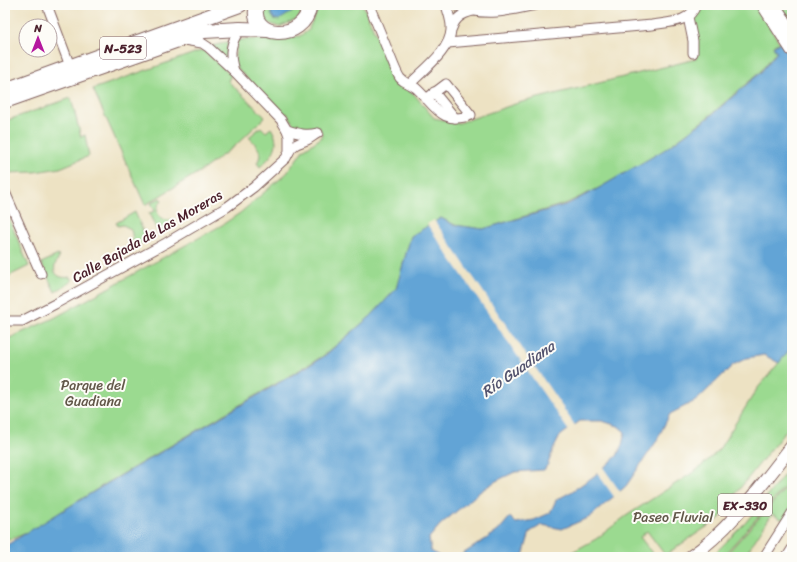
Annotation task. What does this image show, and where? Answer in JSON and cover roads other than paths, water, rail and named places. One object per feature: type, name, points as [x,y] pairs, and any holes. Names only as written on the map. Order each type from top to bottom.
[{"type":"highway","name":"N-523","points":[[5,90],[240,5]]},
{"type":"highway","points":[[257,5],[255,13],[258,20],[266,30]]},
{"type":"highway","name":"N-523","points":[[5,102],[204,31],[256,29],[282,32],[298,27],[307,16],[310,5]]},
{"type":"highway","points":[[5,97],[25,90],[37,90]]},
{"type":"main road","points":[[763,5],[792,50]]},
{"type":"main road","points":[[774,5],[792,32]]},
{"type":"main road","name":"EX-330","points":[[690,557],[704,547],[746,504],[792,446]]},
{"type":"main road","name":"EX-330","points":[[702,557],[724,538],[752,508],[792,456]]},
{"type":"street","points":[[47,5],[70,66]]},
{"type":"street","points":[[369,5],[400,78],[415,87],[426,99],[443,116],[455,118],[471,115],[446,84],[426,99]]},
{"type":"street","points":[[446,5],[451,29]]},
{"type":"street","points":[[456,5],[473,11],[497,13],[536,5]]},
{"type":"street","points":[[448,43],[652,25],[681,20],[688,16],[694,10],[696,5]]},
{"type":"street","points":[[410,84],[442,52],[448,43],[451,29],[456,18],[473,11]]},
{"type":"street","points":[[688,16],[693,41],[693,53]]},
{"type":"street","points":[[234,71],[230,48],[237,34]]},
{"type":"street","points":[[179,39],[192,40],[202,43],[215,52],[282,120],[287,130],[289,152]]},
{"type":"street","points":[[434,92],[455,118]]},
{"type":"street","name":"Calle Bajada de Las Moreras","points":[[5,321],[22,320],[55,304],[228,207],[282,163],[292,147],[318,133],[310,135],[287,130]]},
{"type":"street","points":[[5,192],[41,274]]},
{"type":"street","points":[[764,557],[792,513]]},
{"type":"street","points":[[787,557],[792,549]]},
{"type":"water","points":[[277,5],[298,5],[295,10],[279,20],[274,19],[271,14],[273,8]]},
{"type":"water","name":"Río Guadiana","points":[[792,34],[792,346],[779,363],[764,355],[747,358],[733,365],[697,400],[670,414],[656,442],[626,486],[590,517],[562,529],[542,525],[530,532],[523,556],[521,557],[458,557],[498,531],[510,517],[516,523],[534,520],[550,513],[556,500],[571,492],[594,476],[617,456],[622,445],[625,432],[618,426],[602,421],[580,421],[560,436],[544,470],[515,472],[496,481],[481,491],[440,525],[429,538],[431,551],[441,557],[5,557],[5,546],[103,486],[323,357],[371,316],[396,289],[411,236],[441,218],[454,225],[483,229],[568,204],[599,188],[664,150],[708,118],[761,72],[777,52],[773,47]]},
{"type":"park label","name":"Parque del Guadiana","points":[[93,394]]},
{"type":"park label","name":"Paseo Fluvial","points":[[673,517]]}]
